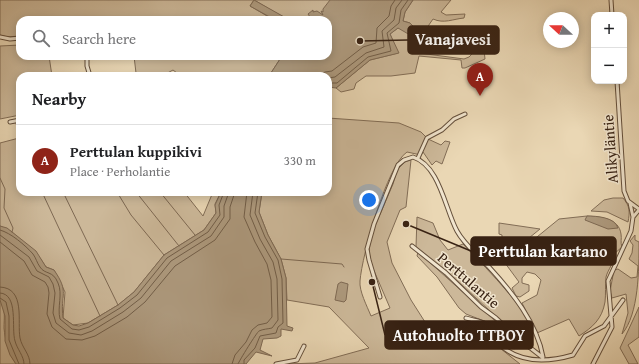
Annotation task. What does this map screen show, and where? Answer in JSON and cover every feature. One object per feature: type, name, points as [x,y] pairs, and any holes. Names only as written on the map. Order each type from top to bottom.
[{"type":"street","points":[[611,0],[612,12]]},
{"type":"street","points":[[0,37],[16,38]]},
{"type":"street","points":[[87,60],[89,72]]},
{"type":"street","name":"Alikyläntie","points":[[617,84],[624,191],[630,203],[639,209]]},
{"type":"street","points":[[418,158],[427,138],[442,130],[454,119],[464,114]]},
{"type":"street","points":[[10,122],[16,121]]},
{"type":"street","points":[[380,297],[368,260],[369,241],[398,165],[409,158],[418,158],[430,170],[440,187],[457,231],[474,252],[500,279],[529,319],[543,357]]},
{"type":"street","points":[[593,364],[610,334],[612,327],[608,281],[615,262],[629,236],[632,217],[630,203]]},
{"type":"street","points":[[632,217],[639,209]]},
{"type":"street","name":"Perttulantie","points":[[412,246],[446,273],[481,307],[552,364]]},
{"type":"street","points":[[548,361],[573,355],[585,336],[604,326],[623,300]]},
{"type":"street","name":"Perttulantie","points":[[466,318],[487,324],[491,328],[499,343],[515,354],[537,360],[548,361]]},
{"type":"street","points":[[276,364],[297,360],[304,346]]},
{"type":"shaded area","points":[[0,0],[254,0],[250,6],[267,16],[16,16],[16,36],[7,37],[0,35]]},
{"type":"shaded area","points":[[254,0],[332,0],[324,9],[323,15],[313,12],[310,16],[281,16]]},
{"type":"shaded area","points":[[413,0],[451,0],[441,12],[446,15],[465,14],[464,18],[448,21],[433,19],[424,32],[419,53],[464,59],[469,57],[478,48],[484,50],[485,59],[462,68],[461,60],[419,56],[415,73],[391,76],[366,76],[356,83],[354,89],[341,92],[336,88],[370,60],[398,53],[390,34],[398,28],[415,29],[410,23],[403,21],[405,12]]},
{"type":"shaded area","points":[[16,45],[16,60],[50,60],[51,72],[16,72],[16,116],[0,119],[0,46]]},
{"type":"shaded area","points":[[134,60],[279,60],[272,72],[176,72],[173,70],[169,72],[136,72]]},
{"type":"shaded area","points":[[332,118],[399,123],[421,132],[428,139],[441,145],[445,141],[450,142],[442,164],[436,161],[432,165],[423,152],[421,155],[407,152],[399,160],[384,192],[370,232],[360,281],[361,289],[371,316],[390,308],[372,266],[369,253],[370,243],[375,226],[393,184],[397,170],[405,162],[411,160],[406,207],[400,210],[387,242],[392,263],[411,300],[439,344],[465,326],[474,324],[482,326],[496,345],[520,364],[286,364],[315,363],[369,348],[329,307],[287,300],[286,278],[281,259],[268,235],[259,212],[261,196],[332,196]]},
{"type":"shaded area","points":[[16,139],[16,196],[187,196],[203,216],[211,196],[219,196],[215,204],[216,213],[204,230],[164,255],[134,292],[118,305],[88,323],[73,325],[63,318],[65,292],[54,270],[46,267],[40,258],[12,232],[0,226],[0,143]]},
{"type":"shaded area","points":[[623,198],[627,204],[629,209],[628,222],[607,212],[591,211],[604,200]]},
{"type":"shaded area","points":[[587,216],[608,219],[617,225],[621,234],[622,247],[614,254],[606,277],[605,302],[602,313],[593,326],[579,336],[569,319],[537,333],[522,303],[537,295],[541,280],[535,274],[527,272],[522,278],[522,283],[529,285],[529,291],[520,297],[516,296],[512,288],[519,282],[505,263],[559,219]]},
{"type":"shaded area","points":[[417,217],[433,223],[440,240],[448,250],[463,244],[491,273],[513,298],[529,321],[532,330],[530,342],[526,343],[515,334],[451,275],[416,247]]},
{"type":"shaded area","points":[[499,223],[540,229],[502,260],[502,235],[499,234]]},
{"type":"shaded area","points":[[635,235],[635,240],[639,242],[637,291],[632,315],[622,334],[628,313],[626,294],[612,298],[610,291],[614,270],[618,269],[631,278],[637,277],[638,266],[629,259],[632,253],[633,245],[630,241]]},
{"type":"shaded area","points":[[418,252],[521,344],[514,349],[502,340],[492,324],[466,314],[459,308],[437,277],[417,256]]},
{"type":"shaded area","points":[[0,300],[4,310],[6,342],[11,356],[16,364],[0,364]]},
{"type":"shaded area","points":[[639,307],[639,337],[628,345],[638,364],[629,364],[620,348]]},
{"type":"water","points":[[254,0],[282,16],[268,16],[250,6]]},
{"type":"water","points":[[330,0],[413,0],[405,12],[403,21],[410,23],[415,28],[410,35],[398,28],[390,34],[399,53],[370,60],[336,88],[332,88],[332,72],[272,72],[279,60],[332,60],[332,16],[309,16],[308,14],[313,10],[313,12],[317,11],[323,15],[321,11],[323,12],[323,9]]},
{"type":"water","points":[[219,196],[261,196],[259,212],[268,235],[281,259],[286,278],[287,326],[293,328],[292,331],[281,329],[281,336],[277,338],[263,339],[260,350],[272,356],[256,352],[246,364],[16,364],[10,355],[5,341],[5,316],[0,300],[0,226],[7,228],[36,251],[46,267],[54,270],[62,284],[63,289],[63,318],[73,325],[79,326],[88,323],[118,305],[134,292],[164,255],[204,230],[216,213],[215,205]]},
{"type":"water","points":[[587,216],[609,219],[616,224],[618,228],[608,229],[585,220]]},
{"type":"water","points":[[341,282],[348,284],[346,300],[344,302],[335,300],[338,284]]},
{"type":"waterway","points":[[0,178],[5,189],[4,208],[13,228],[12,232]]},
{"type":"waterway","points":[[44,196],[100,316]]},
{"type":"waterway","points":[[65,196],[118,305]]},
{"type":"waterway","points":[[119,196],[131,215],[164,255]]},
{"type":"waterway","points":[[139,196],[179,246]]},
{"type":"waterway","points":[[163,196],[195,235]]},
{"type":"waterway","points":[[281,259],[342,264],[344,267]]},
{"type":"place","name":"Vanajavesi","points":[[360,41]]},
{"type":"place","name":"Perttulan kuppikivi","points":[[480,96]]},
{"type":"place","name":"Perttulan kartano","points":[[406,224]]},
{"type":"place","name":"Autohuolto TTBOY","points":[[372,282]]}]
